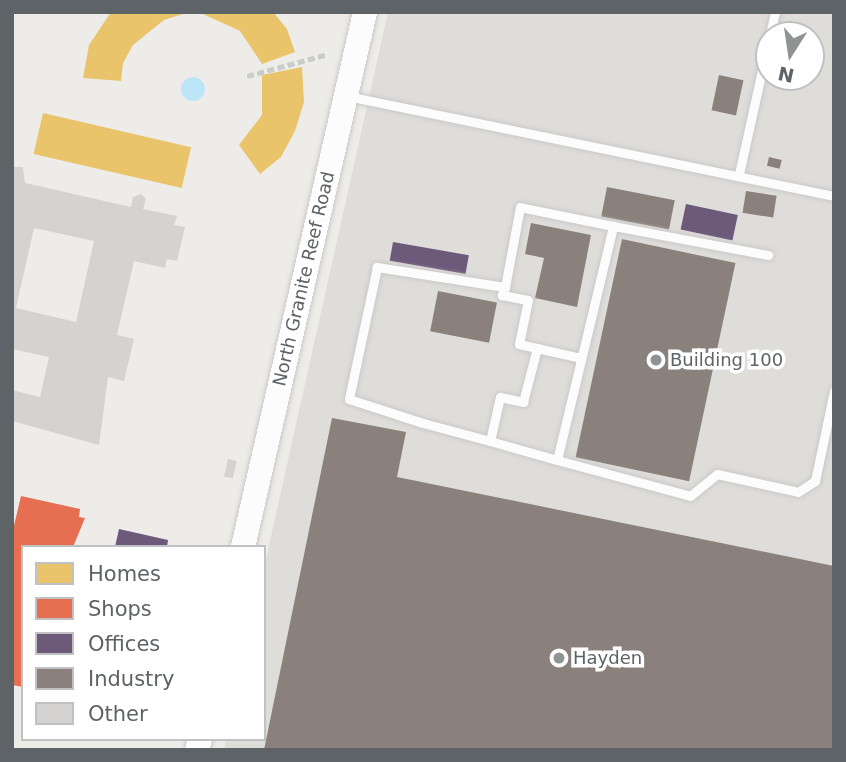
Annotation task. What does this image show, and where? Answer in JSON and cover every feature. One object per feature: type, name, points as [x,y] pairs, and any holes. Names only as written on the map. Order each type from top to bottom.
[{"type":"street","name":"North Granite Reef Road","points":[[243,545],[365,12]]},
{"type":"lane","points":[[739,174],[757,91]]},
{"type":"lane","points":[[346,96],[739,174],[834,196]]},
{"type":"lane","points":[[581,358],[519,345],[528,300],[502,295],[520,207],[768,256]]},
{"type":"lane","points":[[557,460],[613,226]]},
{"type":"lane","points":[[505,287],[377,267],[349,399],[690,496],[717,474],[798,492],[815,481],[834,391]]},
{"type":"lane","points":[[490,441],[500,397],[523,402],[537,348]]},
{"type":"path","points":[[247,76],[328,54]]},
{"type":"shaded area","points":[[388,12],[834,12],[834,750],[224,750],[226,741],[266,741],[266,559]]},
{"type":"water","points":[[193,77],[202,80],[205,89],[202,98],[193,101],[184,98],[181,89],[184,80]]},
{"type":"building: Homes","points":[[111,12],[273,12],[287,29],[295,52],[262,64],[240,31],[203,14],[183,14],[164,20],[133,45],[123,63],[121,81],[83,78],[89,45]]},
{"type":"building: Homes","points":[[302,67],[304,102],[295,131],[281,157],[260,174],[239,145],[262,115],[262,75]]},
{"type":"building: Homes","points":[[43,113],[191,147],[182,188],[34,154]]},
{"type":"building: Shops","points":[[21,496],[80,509],[79,517],[85,518],[74,545],[21,545],[21,687],[12,685],[12,534]]},
{"type":"building: Offices","points":[[686,204],[738,215],[732,240],[681,229]]},
{"type":"building: Offices","points":[[393,242],[469,255],[466,274],[390,261]]},
{"type":"building: Offices","points":[[119,529],[168,540],[167,545],[115,545]]},
{"type":"building: Industry","points":[[719,75],[743,80],[736,115],[712,110]]},
{"type":"building: Industry","points":[[769,157],[782,160],[780,169],[767,166]]},
{"type":"building: Industry","points":[[607,187],[675,200],[669,230],[601,216]]},
{"type":"building: Industry","points":[[746,191],[777,196],[773,218],[743,213]]},
{"type":"building: Industry","points":[[531,223],[591,235],[577,307],[535,298],[544,258],[525,254]]},
{"type":"building: Industry","name":"Building 100","points":[[622,239],[735,263],[689,481],[576,457]]},
{"type":"building: Industry","points":[[438,291],[497,302],[489,343],[430,331]]},
{"type":"building: Industry","name":"Hayden","points":[[332,418],[406,432],[397,477],[834,566],[834,750],[264,750]]},
{"type":"building: Other","points":[[14,167],[23,167],[25,183],[131,207],[133,197],[141,194],[146,199],[143,209],[177,216],[174,225],[185,227],[177,261],[167,259],[165,268],[134,261],[117,335],[134,339],[124,381],[108,377],[99,445],[12,421],[12,390],[40,397],[49,357],[12,349]],"holes":[[[34,228],[94,241],[76,322],[16,308]]]},
{"type":"building: Other","points":[[228,459],[237,461],[233,479],[224,477]]},
{"type":"place","name":"Building 100","points":[[656,360]]},
{"type":"place","name":"Hayden","points":[[559,658]]}]
